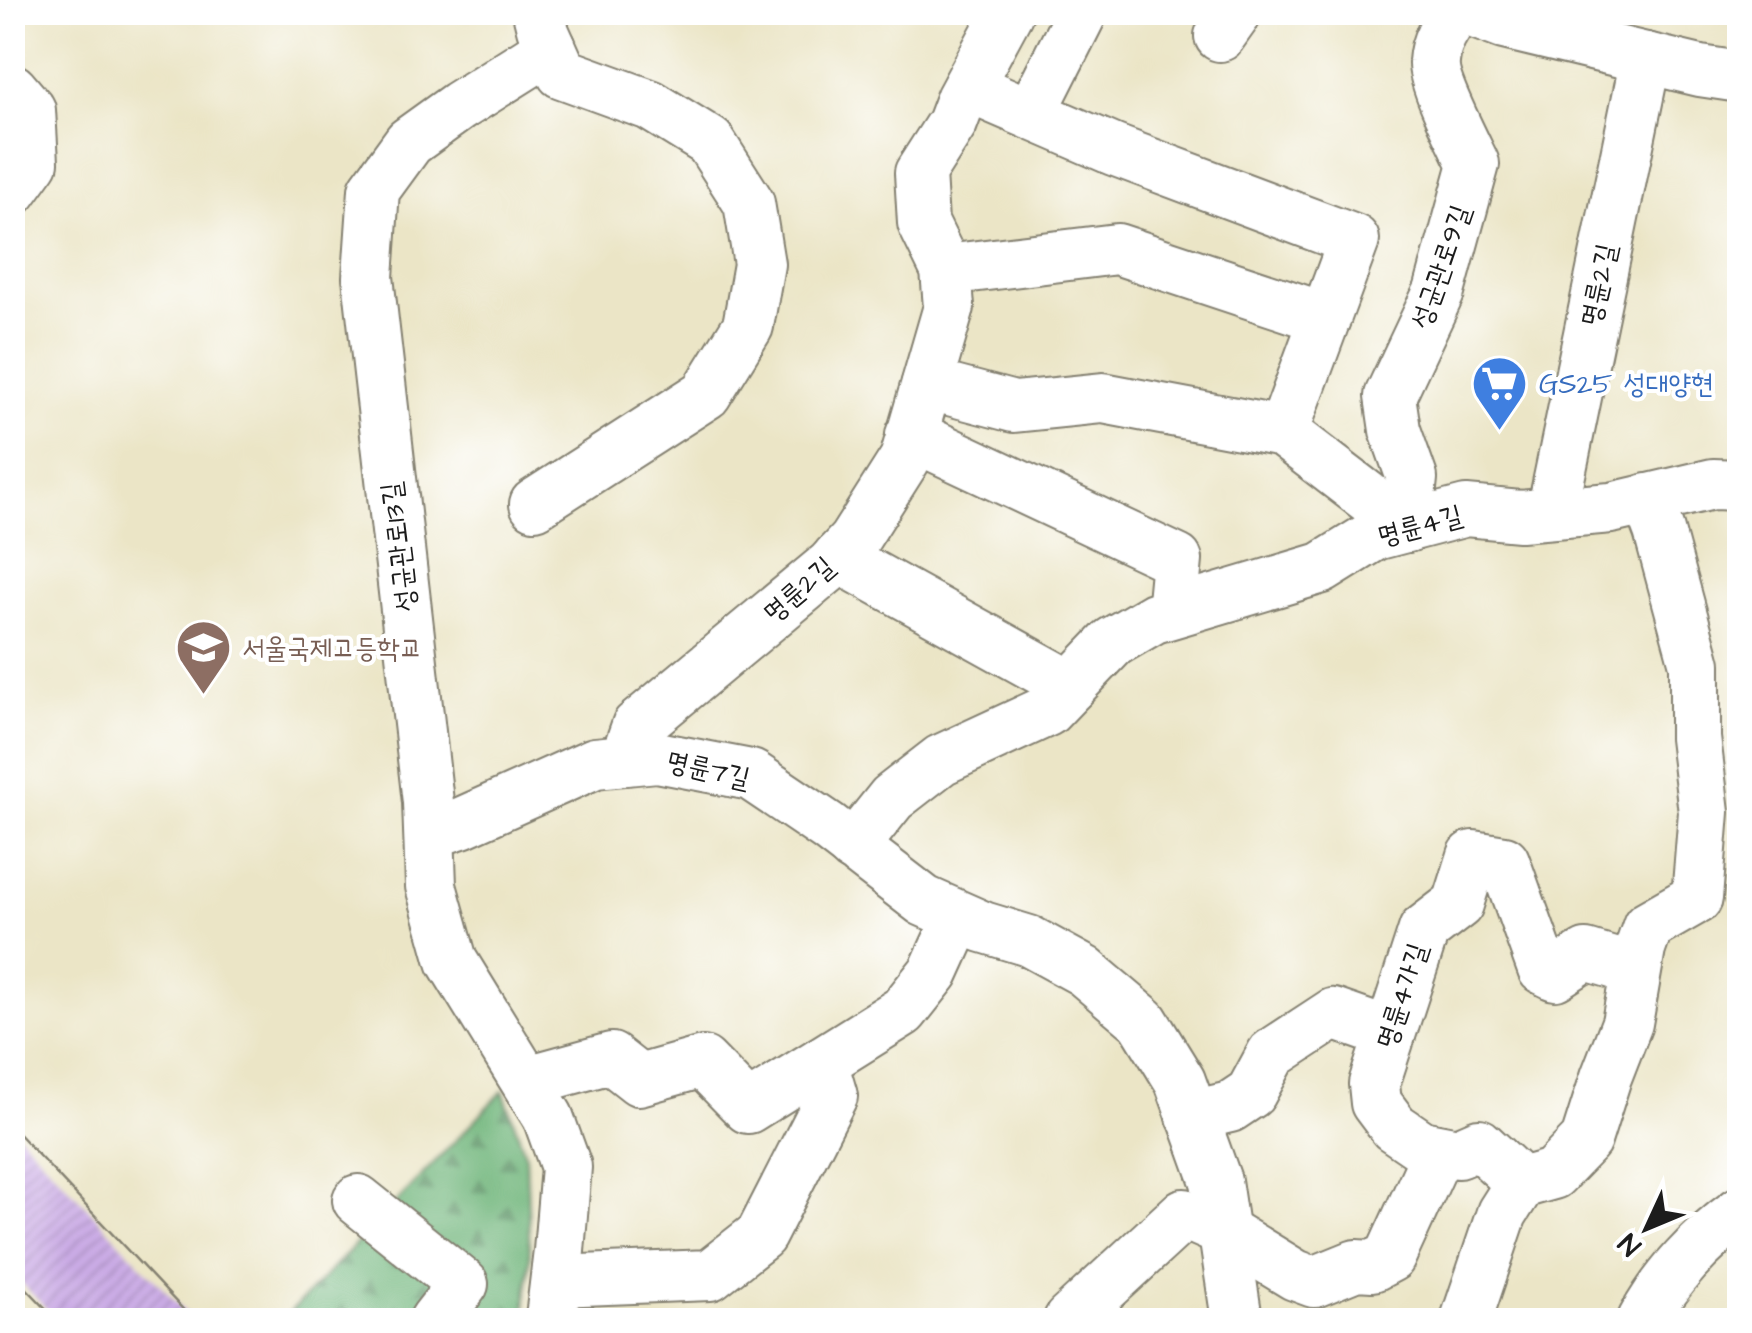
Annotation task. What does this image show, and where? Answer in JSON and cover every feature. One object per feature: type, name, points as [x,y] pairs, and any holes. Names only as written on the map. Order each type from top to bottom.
[{"type":"street","name":"명륜2길","points":[[626,760],[637,726],[853,541],[905,459],[949,307],[946,270],[924,223],[920,173],[952,123],[1008,12]]},
{"type":"street","points":[[1031,114],[1082,12]]},
{"type":"street","name":"성균관로9길","points":[[1406,526],[1412,478],[1394,430],[1390,396],[1439,292],[1474,164],[1448,110],[1433,64],[1440,37],[1457,12]]},
{"type":"street","points":[[1472,12],[1504,24],[1740,78]]},
{"type":"street","name":"성균관로13길","points":[[535,504],[706,394],[748,326],[759,264],[749,203],[710,142],[650,106],[562,73],[545,30],[459,106],[408,142],[374,190],[368,277],[428,802],[431,886],[452,961],[548,1117],[566,1168],[554,1301],[710,1274],[761,1235],[832,1096],[822,1062]]},
{"type":"street","name":"명륜2길","points":[[1552,513],[1646,58]]},
{"type":"street","points":[[968,87],[1114,150],[1354,240],[1282,432]]},
{"type":"street","points":[[12,88],[30,110],[33,162],[12,190]]},
{"type":"street","points":[[946,270],[1117,249],[1326,318]]},
{"type":"street","points":[[927,384],[1014,407],[1102,398],[1282,432],[1406,526]]},
{"type":"street","points":[[912,436],[1177,560],[1172,612]]},
{"type":"street","name":"명륜4길","points":[[853,847],[892,798],[941,760],[1047,711],[1113,642],[1154,618],[1322,568],[1375,534],[1466,511],[1520,516],[1611,508],[1713,484],[1740,485]]},
{"type":"street","points":[[1466,1320],[1502,1213],[1521,1182],[1553,1174],[1586,1140],[1627,1023],[1648,926],[1698,898],[1704,812],[1695,738],[1695,664],[1660,531],[1647,499]]},
{"type":"street","points":[[838,556],[1071,686]]},
{"type":"street","name":"명륜7길","points":[[430,833],[595,763],[657,757],[751,774],[924,901],[983,927],[1028,941],[1084,971],[1144,1021],[1180,1081],[1216,1182],[1237,1320]]},
{"type":"street","name":"명륜4가길","points":[[1521,1182],[1479,1144],[1458,1153],[1422,1146],[1394,1126],[1376,1103],[1374,1084],[1424,930],[1458,904],[1473,856],[1504,861],[1543,969],[1555,975],[1586,955],[1636,970]]},
{"type":"street","points":[[527,1081],[611,1058],[638,1080],[704,1062],[748,1108],[903,1012],[934,972],[959,917]]},
{"type":"street","points":[[1192,1116],[1230,1107],[1251,1093],[1272,1054],[1334,1014],[1390,1034]]},
{"type":"street","points":[[1070,1320],[1184,1214],[1223,1231],[1314,1282],[1356,1265],[1373,1266],[1390,1257],[1439,1150]]},
{"type":"street","points":[[358,1200],[462,1284],[434,1320]]},
{"type":"street","points":[[1643,1320],[1657,1294],[1720,1227],[1740,1212]]},
{"type":"green space","points":[[503,1091],[526,1156],[530,1258],[524,1318],[283,1320]]},
{"type":"building","points":[[12,1127],[193,1320],[57,1320],[12,1273]]},
{"type":"place","name":"GS25 성대양현","points":[[1500,433]]},
{"type":"place","name":"서울국제고등학교","points":[[203,697]]}]
